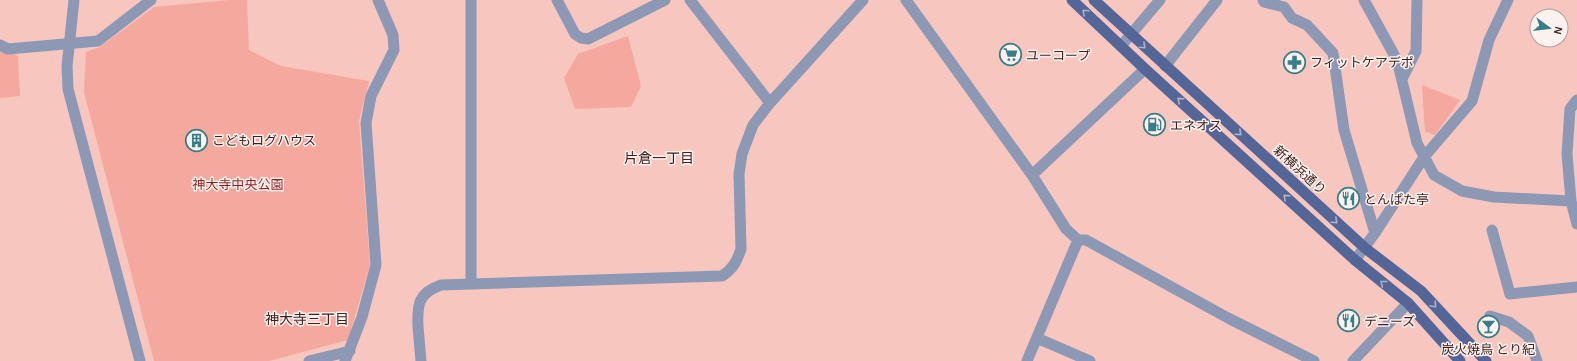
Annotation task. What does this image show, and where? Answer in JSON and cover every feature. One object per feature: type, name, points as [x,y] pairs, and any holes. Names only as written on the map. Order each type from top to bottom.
[{"type":"main road","points":[[1072,0],[1355,260],[1408,303],[1460,361]]},
{"type":"main road","name":"新横浜通り","points":[[1094,0],[1365,248],[1421,291],[1486,361]]},
{"type":"street","points":[[74,0],[67,66],[68,89],[140,361]]},
{"type":"street","points":[[0,45],[8,49],[98,40],[151,0]]},
{"type":"street","points":[[345,361],[362,317],[376,265],[366,123],[371,96],[394,50],[393,35],[378,0]]},
{"type":"street","points":[[471,0],[471,284]]},
{"type":"street","points":[[557,0],[575,34],[588,40],[665,0]]},
{"type":"street","points":[[690,0],[770,103]]},
{"type":"street","points":[[421,361],[418,312],[419,304],[422,297],[430,289],[441,285],[722,276],[730,271],[738,260],[741,249],[739,174],[742,154],[753,125],[770,103],[863,0]]},
{"type":"street","points":[[906,0],[1032,175],[1066,229],[1078,240],[1086,240],[1228,318],[1314,361]]},
{"type":"street","points":[[1121,46],[1160,0]]},
{"type":"street","points":[[1165,66],[1217,0]]},
{"type":"street","points":[[1262,0],[1264,2],[1284,7],[1292,18],[1307,25],[1333,53],[1344,130],[1375,233]]},
{"type":"street","points":[[1364,0],[1397,60],[1417,143],[1434,175],[1462,191],[1494,196],[1571,201]]},
{"type":"street","points":[[1402,79],[1416,51],[1418,0]]},
{"type":"street","points":[[1355,260],[1375,233],[1424,156],[1472,102],[1489,40],[1508,0]]},
{"type":"street","points":[[1032,175],[1145,68]]},
{"type":"street","points":[[1577,100],[1570,109],[1567,154],[1571,201],[1577,224]]},
{"type":"street","points":[[1492,230],[1510,294],[1577,287]]},
{"type":"street","points":[[1027,361],[1078,240]]},
{"type":"street","points":[[1353,361],[1408,303]]},
{"type":"street","points":[[1490,316],[1509,322],[1528,336],[1537,361]]},
{"type":"street","points":[[1037,338],[1090,361]]},
{"type":"street","points":[[309,361],[350,351]]},
{"type":"green space","name":"神大寺中央公園","points":[[229,0],[247,0],[249,50],[281,66],[369,81],[359,121],[370,265],[348,340],[269,361],[154,361],[84,92],[86,52],[100,47],[154,7]]},
{"type":"green space","points":[[628,36],[641,86],[631,107],[575,109],[564,78],[578,54]]},
{"type":"green space","points":[[0,48],[18,56],[20,96],[0,98]]},
{"type":"green space","points":[[1422,85],[1460,100],[1435,135],[1425,132]]},
{"type":"place","name":"ユーコープ","points":[[1010,55]]},
{"type":"place","name":"フィットケアデポ","points":[[1295,62]]},
{"type":"place","name":"エネオス","points":[[1154,125]]},
{"type":"place","name":"こどもログハウス","points":[[197,140]]},
{"type":"place","name":"とんぱた亭","points":[[1348,199]]},
{"type":"place","name":"デニーズ","points":[[1348,321]]},
{"type":"place","name":"炭火焼鳥 とり紀","points":[[1488,327]]},
{"type":"district","name":"片倉一丁目","points":[[659,158]]},
{"type":"district","name":"神大寺三丁目","points":[[307,319]]}]
